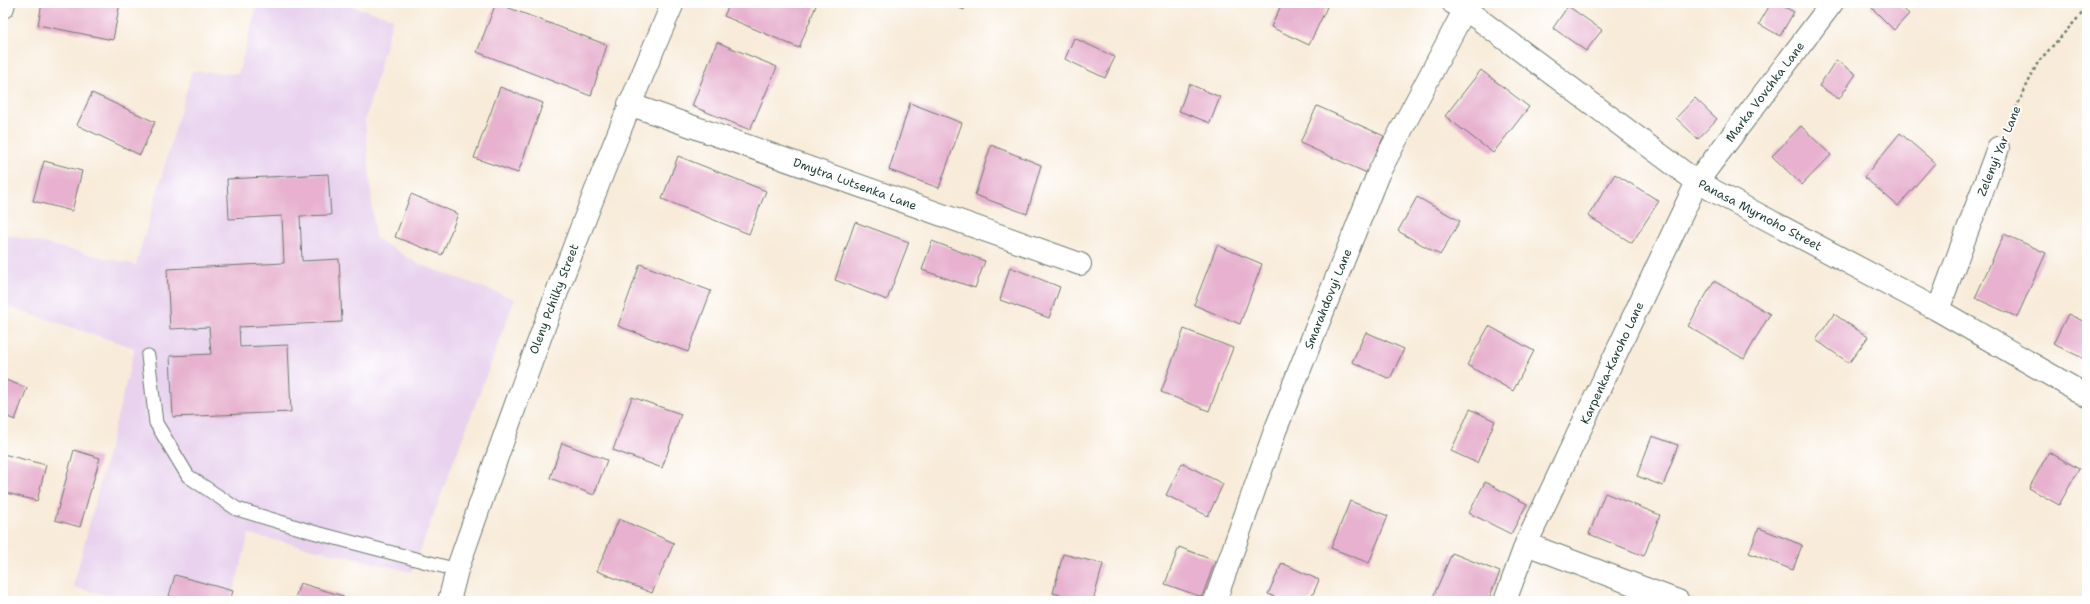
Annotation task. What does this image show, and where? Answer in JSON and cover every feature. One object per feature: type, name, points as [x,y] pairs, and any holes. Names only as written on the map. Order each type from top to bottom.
[{"type":"street","points":[[3,7],[4,3]]},
{"type":"street","name":"Oleny Pchilky Street","points":[[449,601],[457,570],[527,371],[629,104],[673,3]]},
{"type":"street","name":"Marka Vovchka Lane","points":[[1698,182],[1832,3]]},
{"type":"street","name":"Panasa Myrnoho Street","points":[[1459,6],[1698,182],[1938,310],[2087,396]]},
{"type":"street","name":"Smarahdovyi Lane","points":[[1215,601],[1275,431],[1378,174],[1459,6]]},
{"type":"street","name":"Dmytra Lutsenka Lane","points":[[629,104],[1080,264]]},
{"type":"street","name":"Zelenyi Yar Lane","points":[[1938,310],[1998,148]]},
{"type":"street","name":"Karpenka-Karoho Lane","points":[[1505,601],[1526,544],[1698,182]]},
{"type":"street","points":[[1526,544],[1678,601]]},
{"type":"lane","points":[[148,356],[156,423],[188,476],[237,509],[313,532],[457,570]]},
{"type":"path","name":"Zelenyi Yar Lane","points":[[1998,148],[2038,62],[2087,8]]},
{"type":"shaded area","points":[[258,3],[340,3],[393,18],[365,121],[375,238],[419,264],[515,299],[412,572],[249,534],[231,601],[131,601],[73,587],[135,348],[3,305],[3,234],[136,265],[192,71],[238,74]]},
{"type":"building","points":[[42,3],[120,3],[113,40],[38,25]]},
{"type":"building","points":[[496,3],[607,45],[591,96],[477,52]]},
{"type":"building","points":[[730,3],[817,3],[799,48],[724,16]]},
{"type":"building","points":[[947,3],[967,3],[964,10]]},
{"type":"building","points":[[1282,3],[1318,3],[1327,7],[1309,45],[1271,27]]},
{"type":"building","points":[[1771,3],[1777,3],[1794,12],[1780,36],[1759,24]]},
{"type":"building","points":[[1873,3],[1897,3],[1909,14],[1894,30],[1870,6]]},
{"type":"building","points":[[1568,6],[1602,30],[1586,51],[1553,28]]},
{"type":"building","points":[[1074,38],[1115,57],[1105,78],[1065,59]]},
{"type":"building","points":[[717,42],[777,67],[750,130],[692,106]]},
{"type":"building","points":[[1836,60],[1856,74],[1839,99],[1819,86]]},
{"type":"building","points":[[1481,70],[1529,107],[1493,153],[1445,116]]},
{"type":"building","points":[[1189,84],[1220,97],[1210,123],[1179,111]]},
{"type":"building","points":[[500,87],[543,103],[518,173],[474,158]]},
{"type":"building","points":[[92,93],[155,122],[140,155],[77,125]]},
{"type":"building","points":[[1695,98],[1717,119],[1698,139],[1676,118]]},
{"type":"building","points":[[910,103],[962,123],[939,188],[889,170]]},
{"type":"building","points":[[1317,106],[1384,136],[1367,173],[1300,143]]},
{"type":"building","points":[[1801,126],[1831,155],[1802,185],[1772,156]]},
{"type":"building","points":[[1900,133],[1935,163],[1898,206],[1864,177]]},
{"type":"building","points":[[991,145],[1041,165],[1027,214],[975,195]]},
{"type":"building","points":[[678,156],[766,191],[749,234],[662,199]]},
{"type":"building","points":[[44,161],[82,171],[72,211],[33,201]]},
{"type":"building","points":[[328,174],[331,215],[300,216],[302,261],[339,259],[342,322],[239,327],[240,347],[288,345],[291,412],[173,417],[170,356],[211,354],[209,327],[170,329],[167,269],[284,263],[282,216],[229,219],[227,179]]},
{"type":"building","points":[[1615,174],[1659,201],[1632,243],[1588,216]]},
{"type":"building","points":[[411,194],[458,214],[442,255],[395,237]]},
{"type":"building","points":[[1417,197],[1460,221],[1440,255],[1398,231]]},
{"type":"building","points":[[855,222],[909,242],[887,300],[835,280]]},
{"type":"building","points":[[2004,234],[2046,253],[2017,317],[1975,298]]},
{"type":"building","points":[[932,241],[985,261],[975,288],[922,270]]},
{"type":"building","points":[[1217,245],[1262,264],[1240,324],[1194,305]]},
{"type":"building","points":[[640,264],[711,291],[688,352],[618,326]]},
{"type":"building","points":[[1010,267],[1060,287],[1049,318],[1000,300]]},
{"type":"building","points":[[1714,281],[1770,314],[1744,359],[1688,326]]},
{"type":"building","points":[[1834,314],[1868,337],[1849,363],[1816,340]]},
{"type":"building","points":[[2068,314],[2087,323],[2087,360],[2053,344]]},
{"type":"building","points":[[1489,326],[1534,351],[1513,391],[1467,365]]},
{"type":"building","points":[[1184,329],[1233,348],[1209,411],[1161,392]]},
{"type":"building","points":[[1366,332],[1404,349],[1390,379],[1352,362]]},
{"type":"building","points":[[3,379],[27,388],[15,420],[3,415]]},
{"type":"building","points":[[632,397],[681,414],[662,468],[613,450]]},
{"type":"building","points":[[1470,409],[1495,421],[1477,463],[1451,451]]},
{"type":"building","points":[[1652,436],[1678,445],[1663,486],[1637,476]]},
{"type":"building","points":[[562,443],[607,460],[594,495],[550,478]]},
{"type":"building","points":[[74,450],[100,458],[80,527],[55,520]]},
{"type":"building","points":[[2049,452],[2079,469],[2059,505],[2029,488]]},
{"type":"building","points":[[3,454],[46,465],[37,501],[3,492]]},
{"type":"building","points":[[1182,463],[1223,484],[1208,516],[1166,495]]},
{"type":"building","points":[[1485,482],[1527,504],[1511,534],[1469,513]]},
{"type":"building","points":[[1605,493],[1660,515],[1644,556],[1589,534]]},
{"type":"building","points":[[1350,501],[1388,516],[1369,563],[1331,548]]},
{"type":"building","points":[[619,519],[674,543],[652,593],[597,571]]},
{"type":"building","points":[[1759,528],[1802,545],[1793,570],[1749,553]]},
{"type":"building","points":[[1179,547],[1215,561],[1202,597],[1165,584]]},
{"type":"building","points":[[1452,553],[1500,572],[1488,601],[1442,601],[1433,597]]},
{"type":"building","points":[[1063,554],[1103,564],[1093,601],[1083,601],[1053,593]]},
{"type":"building","points":[[1282,563],[1319,580],[1310,601],[1284,601],[1268,594]]},
{"type":"building","points":[[175,575],[233,591],[230,601],[188,601],[169,596]]},
{"type":"building","points":[[300,583],[343,596],[342,601],[294,601]]}]
